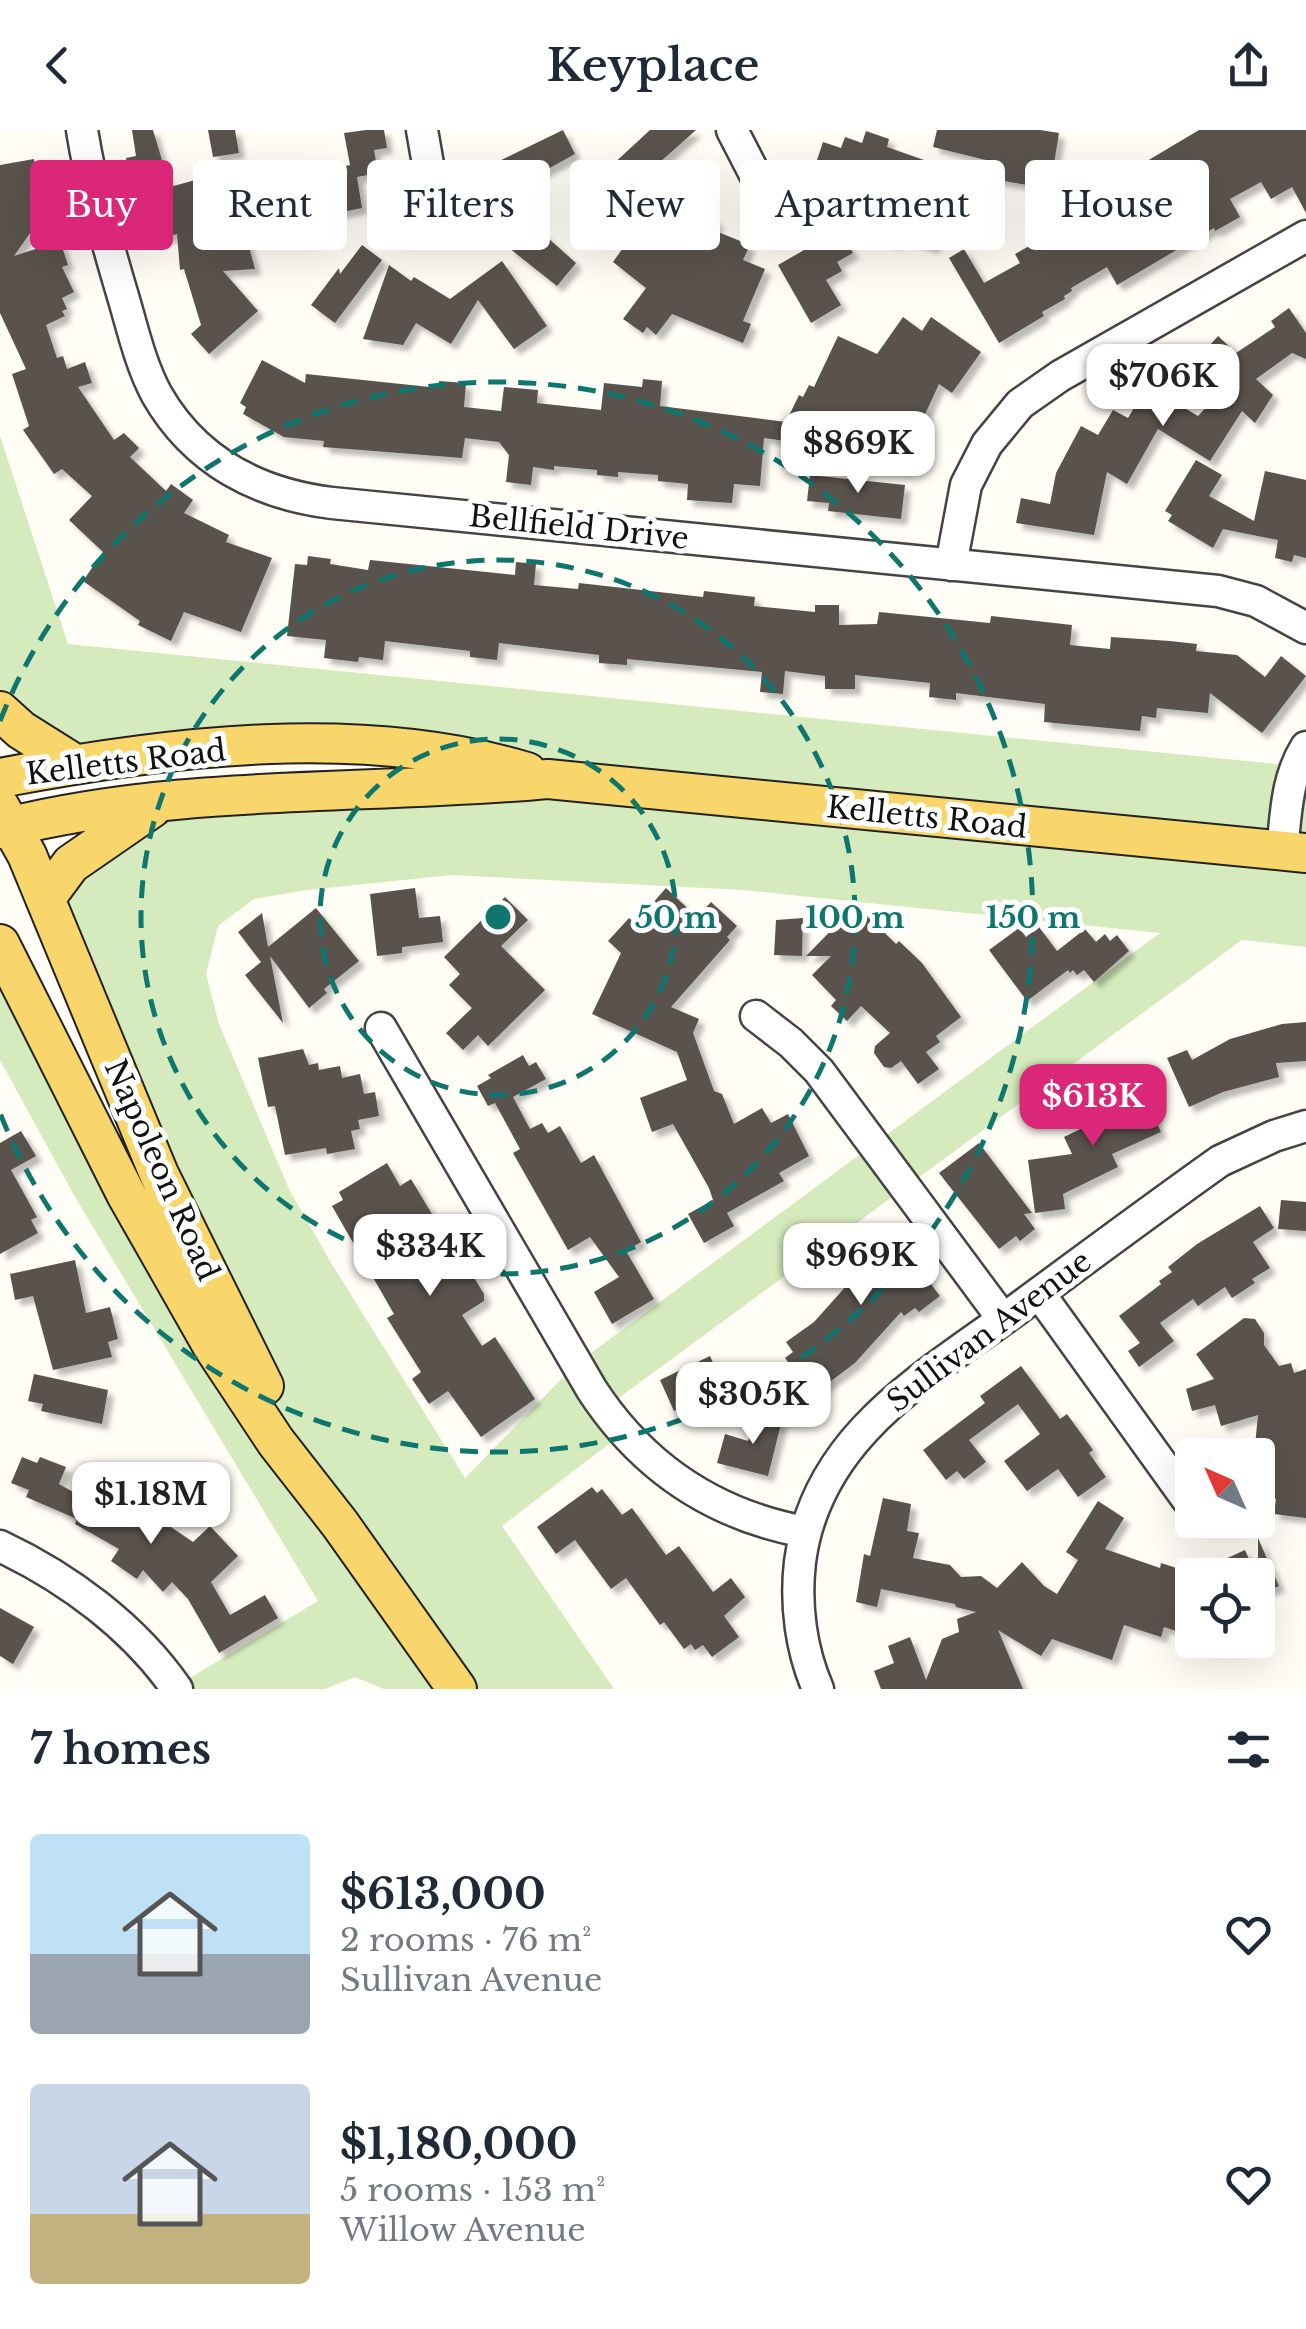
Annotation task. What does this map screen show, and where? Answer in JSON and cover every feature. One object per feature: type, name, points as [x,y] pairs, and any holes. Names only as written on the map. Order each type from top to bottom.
[{"type":"main road","points":[[0,712],[75,764]]},
{"type":"main road","name":"Kelletts Road","points":[[0,778],[75,764],[200,749],[346,745],[419,750],[491,762],[548,779],[1294,852]]},
{"type":"main road","name":"Kelletts Road","points":[[3,821],[161,801],[335,788],[462,787],[548,779]]},
{"type":"main road","points":[[44,899],[71,864],[161,801]]},
{"type":"main road","name":"Napoleon Road","points":[[3,821],[27,854],[159,1174],[253,1365],[340,1524]]},
{"type":"main road","name":"Napoleon Road","points":[[0,944],[126,1194],[203,1331],[276,1442],[340,1524],[456,1689]]},
{"type":"main road","points":[[0,976],[31,1009]]},
{"type":"street","name":"Bellfield Drive","points":[[82,130],[100,220],[157,394],[202,450],[238,477],[275,493],[312,501],[1218,591],[1265,604],[1306,628]]},
{"type":"street","points":[[422,130],[427,160]]},
{"type":"street","points":[[732,130],[748,160]]},
{"type":"street","points":[[951,565],[966,485],[988,444],[1020,404],[1060,376],[1306,236]]},
{"type":"street","points":[[1294,852],[1288,792],[1295,766],[1306,747]]},
{"type":"street","points":[[756,1016],[820,1071],[1003,1319]]},
{"type":"street","points":[[380,1028],[592,1390],[625,1436],[665,1473],[703,1498],[759,1522],[805,1532]]},
{"type":"street","name":"Sullivan Avenue","points":[[818,1689],[799,1610],[805,1532],[832,1469],[862,1430],[903,1393],[1220,1162],[1274,1136],[1306,1126]]},
{"type":"street","points":[[1038,1293],[1175,1482]]},
{"type":"street","points":[[0,1546],[46,1571],[117,1623],[153,1658],[176,1689]]},
{"type":"green space","points":[[0,436],[68,644],[1306,767],[1306,947],[1242,940],[605,1408],[623,1433],[502,1526],[614,1689],[384,1689],[355,1677],[325,1689],[177,1689],[318,1601],[75,1197],[0,1060],[0,977],[335,1516],[253,1365],[45,899],[161,801],[462,787],[419,750],[75,764],[0,711]],"holes":[[[452,875],[743,890],[1160,933],[576,1364],[465,1478],[289,1189],[219,1024],[206,974],[218,926],[254,899]]]},
{"type":"building","points":[[132,130],[153,130],[162,160],[126,160],[136,156]]},
{"type":"building","points":[[208,130],[235,130],[239,153],[213,157]]},
{"type":"building","points":[[384,130],[387,148],[374,150],[376,160],[367,160],[367,175],[357,177],[362,208],[347,211],[350,165],[344,133]]},
{"type":"building","points":[[563,130],[575,154],[550,168],[550,160],[501,160]]},
{"type":"building","points":[[650,130],[696,130],[662,160],[618,160]]},
{"type":"building","points":[[937,130],[1059,133],[1055,160],[1025,160],[1025,185],[1005,181],[1005,160],[986,160],[933,147]]},
{"type":"building","points":[[1199,130],[1306,130],[1306,213],[1292,187],[1271,199],[1261,182],[1230,199],[1240,217],[1209,231],[1209,160],[1149,160]]},
{"type":"building","points":[[866,131],[889,139],[887,147],[924,160],[817,160],[823,142],[841,148],[845,137],[862,143]]},
{"type":"building","points":[[34,159],[30,160],[30,233],[14,256],[32,250],[63,250],[68,265],[62,267],[74,292],[62,298],[67,309],[62,311],[65,316],[46,325],[57,358],[63,356],[67,369],[85,362],[92,383],[78,387],[114,440],[124,433],[139,448],[130,457],[166,491],[171,484],[193,500],[184,513],[229,535],[226,542],[272,558],[241,632],[184,612],[171,641],[138,625],[140,621],[83,581],[103,552],[69,520],[92,496],[62,469],[54,474],[23,430],[29,426],[12,374],[26,369],[0,313],[0,165]]},
{"type":"building","points":[[193,181],[193,250],[250,250],[255,269],[223,271],[258,311],[209,354],[191,334],[201,325],[184,269],[180,270],[177,234],[173,235],[173,186]]},
{"type":"building","points":[[720,233],[740,241],[740,250],[748,250],[743,260],[765,269],[743,321],[751,324],[743,343],[672,314],[656,335],[647,327],[643,333],[623,319],[646,288],[613,262],[622,250],[720,250]]},
{"type":"building","points":[[550,240],[576,263],[557,286],[512,250],[550,250]]},
{"type":"building","points":[[362,245],[382,260],[335,323],[311,305],[339,268],[340,274]]},
{"type":"building","points":[[1025,248],[1177,250],[1117,285],[1107,267],[1071,288],[1065,299],[1042,312],[1044,316],[999,343],[949,258],[965,250],[984,283],[1020,263],[1015,254]]},
{"type":"building","points":[[804,250],[853,253],[837,262],[842,271],[826,280],[841,305],[811,323],[778,265]]},
{"type":"building","points":[[502,261],[547,326],[514,349],[478,300],[451,344],[416,323],[403,345],[363,339],[389,265],[411,281],[414,277],[450,299]]},
{"type":"building","points":[[1289,308],[1306,333],[1306,359],[1292,353],[1256,379],[1273,395],[1255,423],[1242,411],[1210,461],[1158,429],[1127,484],[1107,472],[1094,535],[1016,523],[1021,498],[1050,504],[1056,473],[1081,426],[1098,435],[1113,410],[1128,418],[1147,386],[1198,416],[1224,388],[1209,375],[1216,368],[1202,354],[1218,336],[1236,353],[1275,327],[1271,321]]},
{"type":"building","points":[[903,317],[922,331],[931,317],[981,352],[952,393],[939,384],[905,469],[811,425],[810,436],[802,436],[801,443],[764,438],[760,486],[734,484],[732,503],[687,500],[688,484],[658,481],[658,475],[618,472],[618,477],[597,475],[597,470],[554,466],[554,470],[533,467],[531,485],[506,482],[509,455],[499,442],[465,438],[462,458],[323,447],[324,441],[284,437],[243,414],[246,407],[240,403],[262,360],[305,383],[306,374],[439,388],[439,381],[466,383],[464,407],[501,411],[504,387],[538,390],[537,403],[601,410],[604,383],[642,387],[643,379],[662,381],[660,406],[786,422],[799,395],[803,397],[809,385],[814,387],[838,336],[877,354]]},
{"type":"building","points":[[1196,460],[1222,475],[1209,496],[1254,521],[1265,471],[1306,480],[1306,558],[1294,555],[1292,562],[1275,558],[1278,540],[1223,529],[1213,548],[1168,521],[1172,515],[1165,511]]},
{"type":"building","points":[[810,475],[905,485],[901,519],[828,511],[829,503],[807,501]]},
{"type":"building","points":[[308,556],[368,570],[370,560],[515,575],[516,562],[536,564],[534,585],[578,589],[579,583],[703,597],[704,591],[755,597],[754,606],[815,612],[815,605],[839,605],[839,625],[877,624],[879,612],[990,623],[991,616],[1072,625],[1070,645],[1110,649],[1111,637],[1197,644],[1196,651],[1237,655],[1265,677],[1281,656],[1306,676],[1262,733],[1210,693],[1208,713],[1157,708],[1156,718],[1142,716],[1140,731],[1044,722],[1045,704],[956,693],[956,700],[929,697],[930,683],[855,675],[855,689],[825,689],[825,676],[785,671],[783,694],[760,692],[762,672],[627,659],[627,665],[599,663],[599,655],[499,643],[497,660],[470,657],[470,651],[385,641],[383,660],[324,658],[326,640],[287,636],[295,564],[307,565]]},
{"type":"building","points":[[415,888],[419,918],[440,916],[443,942],[402,947],[402,953],[377,956],[370,894]]},
{"type":"building","points":[[666,888],[697,917],[711,902],[737,926],[727,937],[730,940],[671,1007],[699,1019],[693,1033],[714,1091],[722,1094],[734,1124],[762,1108],[771,1123],[788,1114],[809,1156],[779,1173],[784,1181],[727,1213],[734,1226],[704,1243],[688,1214],[713,1200],[709,1188],[673,1124],[652,1132],[640,1098],[687,1080],[677,1052],[592,1014],[621,953],[608,941],[629,918],[635,923]]},
{"type":"building","points":[[505,897],[528,920],[501,946],[545,990],[488,1046],[478,1035],[463,1050],[446,1033],[472,1008],[449,985],[460,974],[444,957]]},
{"type":"building","points":[[856,905],[922,963],[961,1017],[936,1036],[940,1042],[926,1052],[939,1069],[918,1084],[901,1061],[891,1068],[884,1067],[874,1053],[875,1046],[890,1033],[861,1006],[847,1021],[831,1006],[836,1000],[812,975],[831,956],[806,956]]},
{"type":"building","points":[[316,908],[359,961],[324,989],[327,993],[309,1008],[270,956],[283,1023],[245,975],[261,962],[238,932],[262,913],[268,947]]},
{"type":"building","points":[[803,918],[802,956],[774,955],[776,920]]},
{"type":"building","points":[[1039,927],[1057,951],[1085,929],[1096,942],[1105,934],[1110,941],[1117,935],[1129,951],[1094,982],[1084,970],[1077,975],[1068,970],[1027,1001],[989,950],[1019,928],[1026,937]]},
{"type":"building","points":[[1306,1022],[1306,1061],[1276,1063],[1279,1077],[1223,1092],[1189,1107],[1167,1058],[1187,1050],[1192,1060],[1230,1039],[1282,1024]]},
{"type":"building","points":[[303,1049],[309,1065],[318,1063],[319,1070],[340,1066],[342,1078],[360,1074],[364,1094],[375,1092],[379,1116],[358,1120],[360,1129],[351,1131],[355,1149],[327,1154],[326,1148],[285,1155],[275,1106],[268,1107],[258,1058]]},
{"type":"building","points":[[523,1055],[529,1066],[536,1062],[546,1079],[513,1097],[530,1129],[542,1123],[548,1133],[560,1126],[581,1163],[594,1155],[641,1242],[626,1251],[654,1299],[612,1324],[594,1292],[619,1277],[590,1237],[568,1250],[513,1153],[520,1149],[495,1103],[488,1106],[477,1086]]},
{"type":"building","points":[[1137,1079],[1161,1132],[1112,1154],[1118,1167],[1063,1194],[1065,1209],[1035,1213],[1028,1160],[1072,1154],[1064,1137],[1117,1111],[1108,1091]]},
{"type":"building","points":[[21,1131],[36,1156],[11,1170],[37,1217],[31,1220],[38,1233],[0,1254],[0,1143]]},
{"type":"building","points":[[979,1143],[1032,1213],[1024,1214],[1035,1229],[1020,1241],[1016,1236],[999,1249],[939,1173]]},
{"type":"building","points":[[387,1163],[400,1186],[411,1179],[470,1278],[473,1276],[484,1294],[484,1301],[462,1315],[482,1346],[495,1337],[535,1399],[481,1437],[448,1391],[429,1404],[412,1379],[421,1372],[387,1318],[394,1314],[332,1206],[343,1200],[339,1192]]},
{"type":"building","points":[[1281,1200],[1306,1202],[1306,1231],[1278,1229]]},
{"type":"building","points":[[1260,1206],[1274,1228],[1253,1242],[1270,1268],[1232,1298],[1225,1287],[1198,1306],[1193,1299],[1160,1323],[1174,1341],[1139,1367],[1128,1351],[1140,1343],[1119,1316],[1161,1284],[1159,1281],[1172,1272],[1168,1267],[1197,1244]]},
{"type":"building","points":[[886,1226],[940,1296],[919,1312],[915,1308],[904,1316],[901,1312],[855,1363],[819,1390],[808,1376],[802,1381],[785,1358],[793,1352],[786,1342],[814,1322],[856,1275],[838,1251],[860,1234],[866,1242]]},
{"type":"building","points":[[75,1260],[86,1313],[110,1307],[118,1339],[108,1342],[112,1357],[53,1370],[33,1296],[15,1300],[10,1274]]},
{"type":"building","points":[[1244,1318],[1255,1319],[1264,1333],[1264,1345],[1279,1366],[1291,1363],[1294,1373],[1306,1369],[1306,1518],[1275,1514],[1275,1438],[1256,1438],[1258,1415],[1221,1426],[1215,1405],[1192,1411],[1186,1389],[1214,1379],[1196,1354]]},
{"type":"building","points":[[710,1356],[724,1387],[674,1411],[660,1380]]},
{"type":"building","points":[[1021,1366],[1060,1419],[1067,1414],[1093,1450],[1089,1453],[1106,1477],[1078,1497],[1058,1469],[1027,1491],[1004,1461],[1040,1434],[1018,1404],[969,1440],[986,1462],[964,1479],[957,1471],[946,1480],[923,1450],[985,1403],[980,1396]]},
{"type":"building","points":[[34,1374],[108,1390],[102,1424],[41,1411],[43,1404],[28,1401]]},
{"type":"building","points":[[756,1413],[782,1420],[768,1476],[717,1463],[725,1434],[748,1441]]},
{"type":"building","points":[[22,1457],[37,1463],[40,1457],[66,1467],[59,1484],[89,1501],[108,1468],[133,1482],[125,1496],[193,1542],[210,1526],[238,1556],[211,1582],[230,1615],[265,1595],[278,1618],[219,1653],[188,1599],[172,1582],[163,1592],[143,1570],[137,1579],[111,1561],[119,1549],[75,1524],[77,1519],[26,1497],[29,1490],[11,1483]]},
{"type":"building","points":[[592,1487],[597,1493],[602,1489],[622,1515],[632,1508],[666,1555],[679,1546],[713,1592],[731,1578],[745,1597],[724,1616],[739,1637],[712,1657],[703,1645],[695,1650],[691,1644],[684,1649],[664,1622],[660,1625],[626,1578],[611,1589],[575,1540],[556,1554],[537,1527]]},
{"type":"building","points":[[883,1498],[911,1504],[907,1531],[919,1533],[913,1558],[950,1565],[961,1577],[981,1576],[997,1588],[1022,1562],[1057,1594],[1078,1560],[1066,1552],[1098,1501],[1124,1518],[1105,1549],[1160,1568],[1161,1563],[1175,1568],[1175,1631],[1164,1627],[1161,1637],[1124,1625],[1112,1660],[1052,1639],[1041,1656],[998,1630],[1023,1689],[881,1689],[874,1671],[894,1663],[888,1646],[910,1637],[926,1680],[942,1639],[959,1632],[957,1619],[976,1612],[881,1589],[877,1607],[856,1602],[864,1554],[870,1556]]},
{"type":"building","points":[[1258,1538],[1267,1558],[1258,1558]]},
{"type":"building","points":[[1245,1550],[1249,1558],[1228,1558]]},
{"type":"building","points":[[0,1608],[34,1627],[13,1664],[0,1656]]}]
